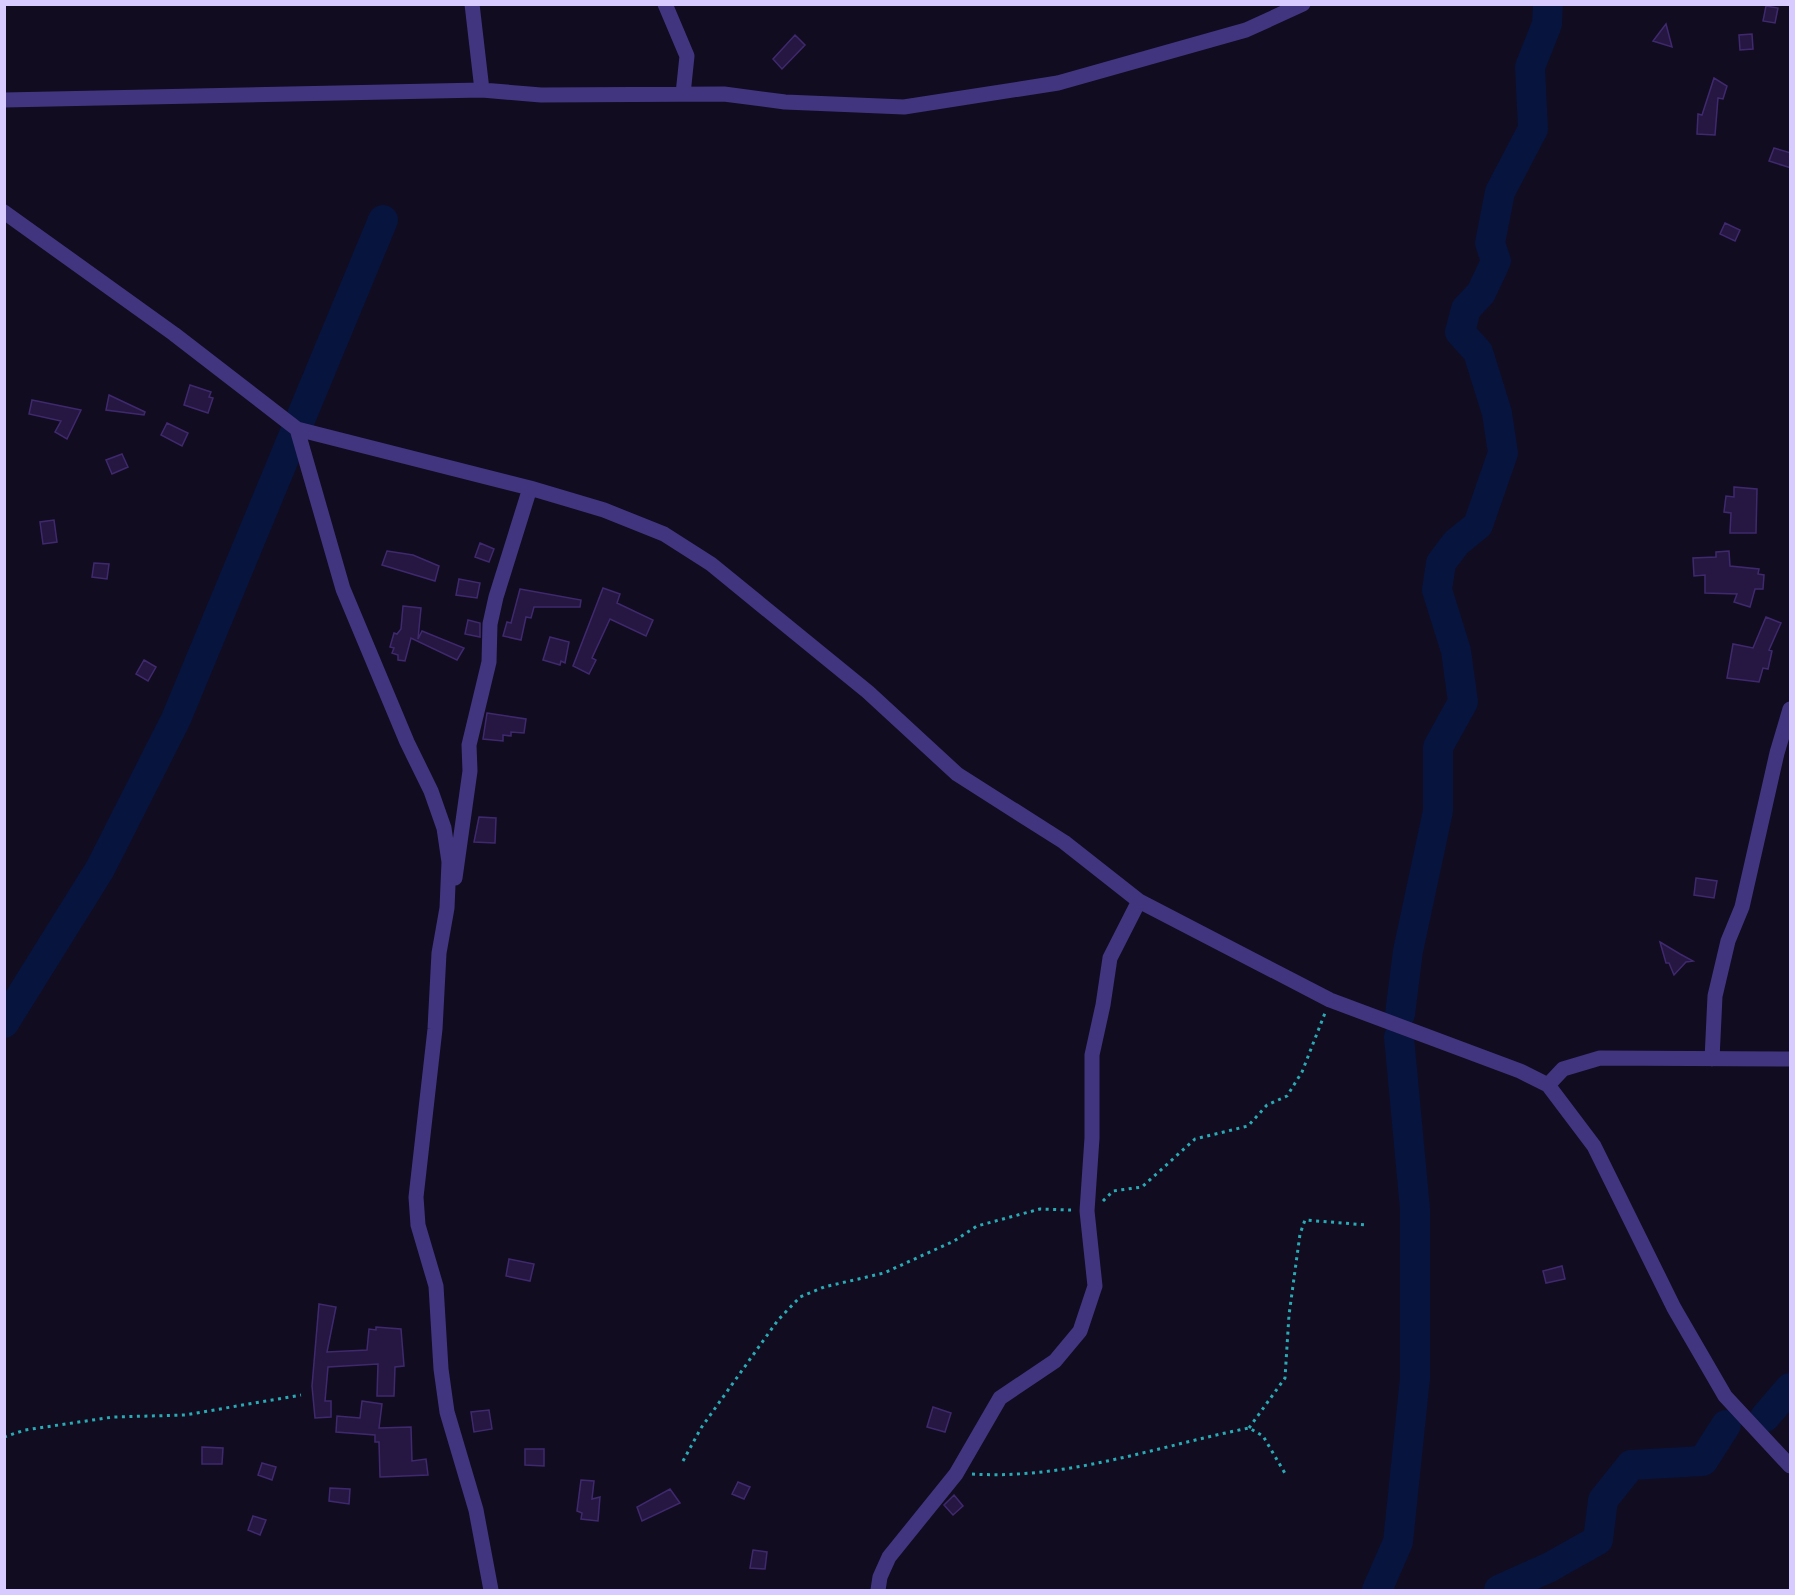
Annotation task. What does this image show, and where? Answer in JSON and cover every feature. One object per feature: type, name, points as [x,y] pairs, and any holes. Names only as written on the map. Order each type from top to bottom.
[{"type":"street","points":[[472,4],[482,90]]},
{"type":"street","points":[[665,4],[687,56],[683,94]]},
{"type":"street","points":[[4,100],[482,90],[541,95],[724,94],[785,102],[904,107],[1058,83],[1246,30],[1303,4]]},
{"type":"street","points":[[4,212],[174,334],[297,429],[530,488],[604,510],[654,530],[711,564],[868,692],[957,774],[1064,842],[1139,901],[1330,1000],[1520,1071],[1548,1085],[1594,1146],[1674,1308],[1725,1396],[1791,1466]]},
{"type":"street","points":[[297,429],[342,589],[407,742],[431,791],[444,828],[449,862],[447,908]]},
{"type":"street","points":[[492,1590],[476,1510],[447,1412],[441,1369],[436,1286],[418,1225],[416,1197],[435,1029],[439,953],[459,859],[470,771],[469,745],[489,662],[490,624],[530,488]]},
{"type":"street","points":[[1712,1059],[1715,996],[1728,941],[1742,907],[1777,753],[1791,709]]},
{"type":"street","points":[[878,1590],[880,1577],[889,1557],[956,1474],[1000,1398],[1055,1361],[1080,1331],[1095,1286],[1087,1211],[1092,1138],[1092,1055],[1110,958],[1139,901]]},
{"type":"street","points":[[1548,1085],[1563,1069],[1600,1058],[1791,1059]]},
{"type":"path","points":[[683,1461],[701,1428],[778,1320],[800,1297],[824,1287],[884,1273],[954,1241],[977,1226],[1040,1209],[1095,1210],[1113,1191],[1142,1187],[1195,1139],[1248,1126],[1267,1105],[1287,1096],[1302,1072],[1330,1000]]},
{"type":"path","points":[[1249,1428],[1285,1378],[1289,1315],[1300,1234],[1305,1220],[1367,1225]]},
{"type":"path","points":[[4,1437],[24,1430],[91,1420],[185,1415],[301,1395]]},
{"type":"path","points":[[956,1474],[1013,1477],[1144,1455],[1209,1436],[1249,1428],[1263,1436],[1286,1475]]},
{"type":"building","points":[[1766,6],[1778,8],[1775,23],[1763,21]]},
{"type":"building","points":[[1666,24],[1672,47],[1653,41]]},
{"type":"building","points":[[1752,34],[1753,49],[1740,50],[1739,35]]},
{"type":"building","points":[[795,35],[805,45],[782,69],[773,59]]},
{"type":"building","points":[[1714,78],[1727,86],[1723,99],[1718,98],[1715,135],[1697,134],[1698,114],[1702,115]]},
{"type":"building","points":[[1774,148],[1791,153],[1791,168],[1769,161]]},
{"type":"building","points":[[1725,223],[1740,230],[1735,241],[1720,234]]},
{"type":"building","points":[[190,385],[211,392],[209,397],[213,398],[208,413],[184,405]]},
{"type":"building","points":[[109,395],[145,412],[144,415],[106,410]]},
{"type":"building","points":[[32,400],[81,410],[67,439],[55,432],[61,421],[29,414]]},
{"type":"building","points":[[167,423],[188,433],[182,446],[161,435]]},
{"type":"building","points":[[122,454],[128,467],[112,474],[106,460]]},
{"type":"building","points":[[1734,487],[1757,489],[1756,533],[1730,533],[1731,513],[1724,512],[1726,496],[1734,497]]},
{"type":"building","points":[[54,520],[57,542],[43,544],[40,522]]},
{"type":"building","points":[[480,543],[494,549],[489,562],[475,557]]},
{"type":"building","points":[[387,551],[413,555],[439,566],[435,581],[382,565]]},
{"type":"building","points":[[1729,551],[1730,566],[1759,569],[1758,574],[1764,575],[1763,589],[1755,589],[1750,607],[1734,602],[1737,594],[1705,593],[1705,575],[1694,576],[1693,558],[1716,557],[1716,552]]},
{"type":"building","points":[[94,563],[109,564],[107,579],[92,577]]},
{"type":"building","points":[[459,579],[480,583],[477,598],[456,595]]},
{"type":"building","points":[[603,588],[620,594],[617,603],[653,620],[646,636],[610,619],[592,658],[596,660],[589,674],[573,666]]},
{"type":"building","points":[[520,589],[581,600],[580,607],[534,607],[531,618],[526,617],[521,640],[503,636],[507,622],[511,623]]},
{"type":"building","points":[[403,606],[421,608],[418,639],[422,631],[464,648],[457,660],[411,638],[405,661],[398,660],[398,655],[392,653],[394,648],[390,647],[394,633],[397,634],[401,629]]},
{"type":"building","points":[[1766,617],[1781,623],[1769,650],[1772,651],[1768,669],[1763,668],[1759,682],[1727,678],[1733,644],[1753,648]]},
{"type":"building","points":[[468,620],[480,623],[480,637],[465,634]]},
{"type":"building","points":[[550,637],[569,642],[565,663],[561,661],[560,665],[543,660]]},
{"type":"building","points":[[144,660],[156,667],[148,681],[136,674]]},
{"type":"building","points":[[487,713],[526,719],[524,733],[511,732],[511,736],[503,735],[503,741],[483,739]]},
{"type":"building","points":[[479,817],[496,818],[495,843],[474,842]]},
{"type":"building","points":[[1696,878],[1717,881],[1714,898],[1694,895]]},
{"type":"building","points":[[1660,942],[1693,961],[1686,962],[1674,975],[1669,963],[1666,963]]},
{"type":"building","points":[[509,1259],[534,1264],[530,1281],[506,1276]]},
{"type":"building","points":[[1562,1266],[1565,1279],[1546,1283],[1543,1271]]},
{"type":"building","points":[[319,1304],[336,1307],[327,1352],[367,1350],[369,1329],[376,1330],[376,1327],[401,1329],[404,1366],[395,1367],[394,1396],[377,1396],[378,1364],[328,1367],[325,1401],[331,1401],[331,1417],[315,1418],[312,1386]]},
{"type":"building","points":[[362,1401],[382,1404],[379,1428],[411,1427],[412,1461],[426,1459],[428,1475],[380,1477],[379,1442],[375,1442],[375,1435],[336,1432],[337,1416],[360,1418]]},
{"type":"building","points":[[933,1407],[951,1413],[945,1432],[927,1427]]},
{"type":"building","points":[[489,1410],[492,1429],[474,1432],[471,1412]]},
{"type":"building","points":[[202,1447],[223,1448],[222,1464],[202,1464]]},
{"type":"building","points":[[525,1449],[544,1449],[544,1466],[525,1465]]},
{"type":"building","points":[[262,1463],[276,1467],[272,1480],[258,1475]]},
{"type":"building","points":[[581,1480],[594,1481],[592,1499],[600,1497],[598,1521],[581,1519],[582,1513],[577,1511]]},
{"type":"building","points":[[738,1482],[750,1487],[744,1499],[732,1494]]},
{"type":"building","points":[[330,1488],[350,1489],[349,1504],[329,1501]]},
{"type":"building","points":[[670,1489],[680,1503],[642,1521],[637,1507]]},
{"type":"building","points":[[954,1495],[963,1506],[953,1515],[944,1505]]},
{"type":"building","points":[[253,1516],[266,1520],[260,1535],[248,1530]]},
{"type":"building","points":[[753,1550],[767,1552],[765,1569],[750,1568]]},
{"type":"waterway","points":[[1400,1014],[1408,951],[1438,811],[1438,747],[1463,702],[1456,651],[1437,590],[1441,563],[1456,543],[1478,525],[1503,453],[1497,413],[1478,352],[1460,332],[1466,309],[1481,293],[1496,261],[1490,243],[1500,192],[1533,129],[1530,67],[1547,24],[1548,4]]},
{"type":"waterway","points":[[4,1023],[100,869],[176,719],[383,220]]},
{"type":"waterway","points":[[1377,1590],[1398,1542],[1415,1378],[1415,1209],[1399,1037]]},
{"type":"waterway","points":[[1765,1417],[1790,1388]]},
{"type":"waterway","points":[[1499,1590],[1550,1567],[1598,1540],[1603,1500],[1631,1465],[1703,1461],[1726,1425]]}]
